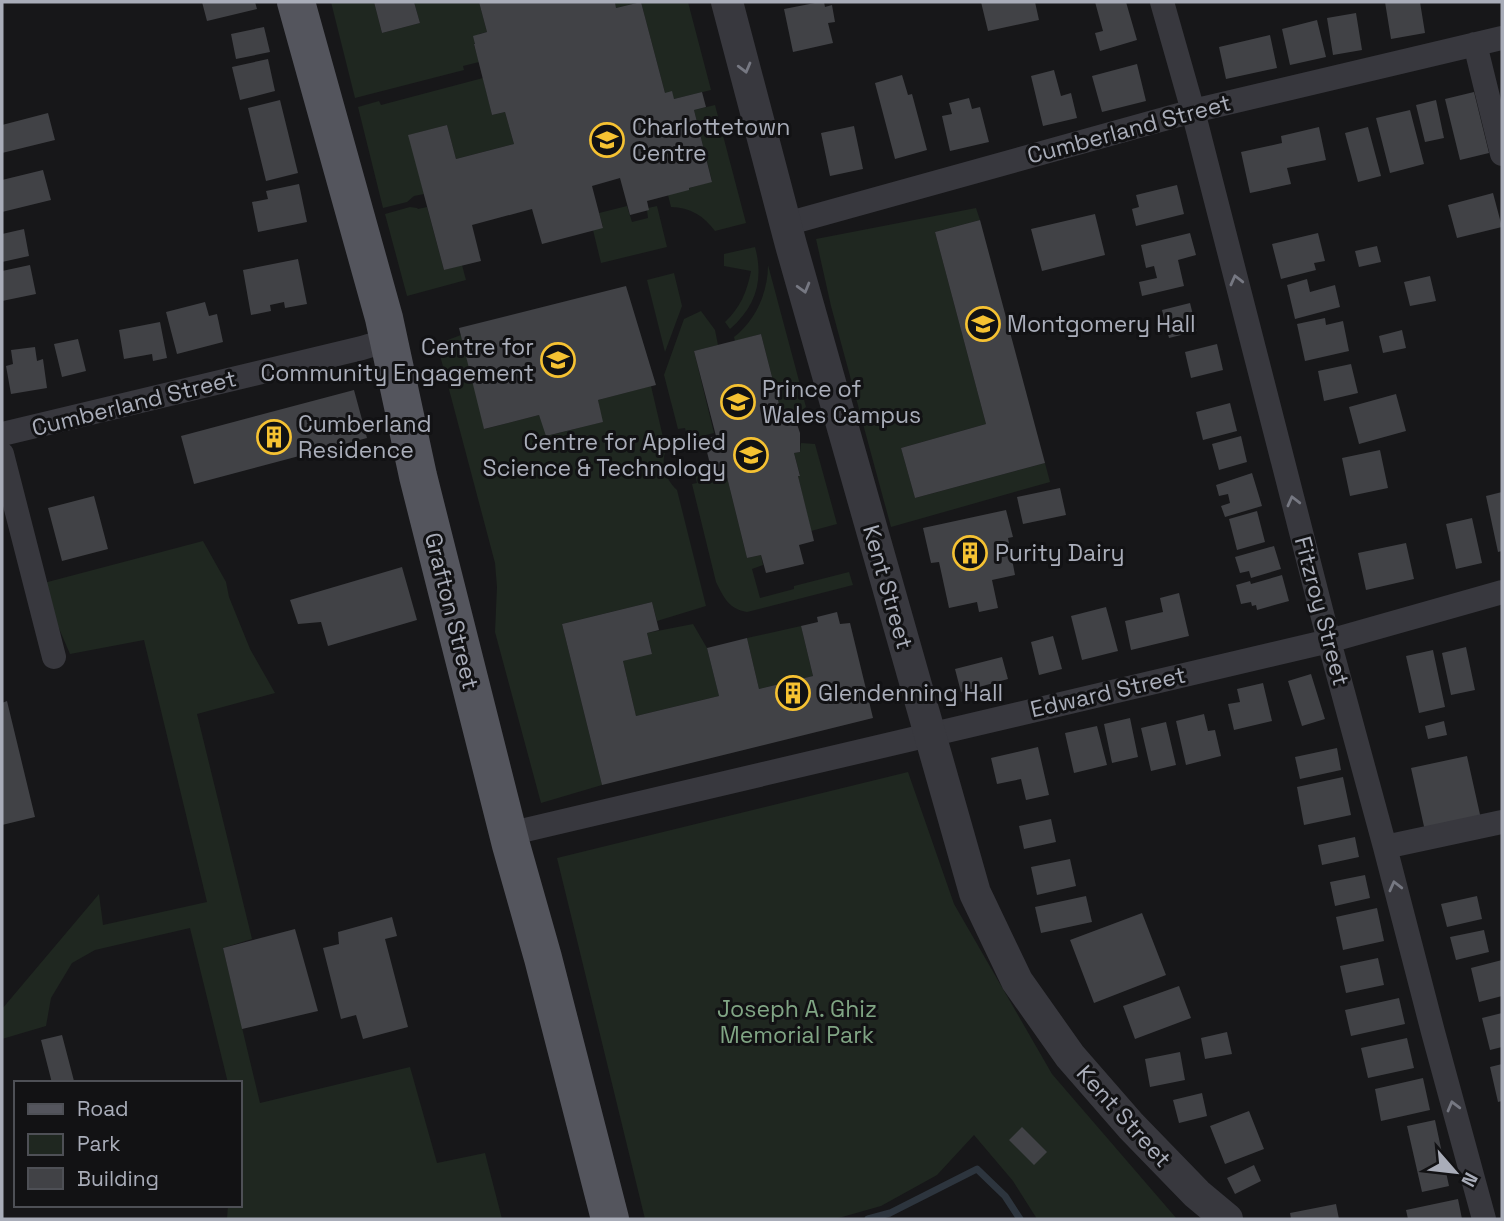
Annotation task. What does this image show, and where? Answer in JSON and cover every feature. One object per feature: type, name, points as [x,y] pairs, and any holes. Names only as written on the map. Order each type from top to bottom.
[{"type":"main road","name":"Grafton Street","points":[[296,2],[384,318],[418,476],[508,834],[610,1219]]},
{"type":"street","name":"Kent Street","points":[[727,2],[786,224],[975,892],[1017,981],[1070,1056],[1131,1126],[1196,1194],[1227,1219]]},
{"type":"street","name":"Fitzroy Street","points":[[1162,2],[1484,1219]]},
{"type":"street","name":"Cumberland Street","points":[[786,224],[1193,111],[1502,38]]},
{"type":"street","points":[[1475,44],[1502,154]]},
{"type":"street","name":"Cumberland Street","points":[[2,434],[388,340]]},
{"type":"street","points":[[2,454],[54,657]]},
{"type":"street","name":"Edward Street","points":[[508,834],[1329,641],[1502,592]]},
{"type":"street","points":[[1385,847],[1502,822]]},
{"type":"green space","points":[[331,2],[374,2],[382,33],[420,23],[414,2],[479,2],[487,32],[479,34],[474,45],[479,62],[463,66],[464,70],[355,98]]},
{"type":"green space","points":[[615,2],[641,2],[616,8]]},
{"type":"green space","points":[[641,2],[688,2],[711,90],[674,99],[665,93]]},
{"type":"green space","points":[[483,78],[492,115],[505,112],[514,144],[456,159],[447,125],[409,135],[424,194],[383,208],[358,107],[379,101],[381,105]]},
{"type":"green space","points":[[715,105],[746,223],[715,231],[696,213],[671,207],[668,195],[712,181],[694,110]]},
{"type":"green space","points":[[627,206],[632,222],[648,218],[648,208],[657,206],[667,247],[601,263],[593,230],[603,227],[599,213]]},
{"type":"green space","points":[[410,207],[427,207],[444,270],[462,265],[466,280],[407,296],[385,214]]},
{"type":"green space","points":[[976,208],[980,220],[935,232],[986,424],[901,448],[915,498],[1045,463],[1050,482],[891,527],[831,306],[816,239]]},
{"type":"green space","points":[[755,247],[759,270],[756,292],[746,311],[730,329],[725,322],[742,299],[751,271],[724,266],[724,254]]},
{"type":"green space","points":[[768,265],[806,407],[791,418],[785,419],[761,334],[735,341],[734,337],[749,322],[759,305],[766,285]]},
{"type":"green space","points":[[674,273],[682,306],[665,352],[647,280]]},
{"type":"green space","points":[[701,311],[715,330],[718,345],[694,351],[714,433],[687,438],[685,428],[678,429],[664,375],[684,319]]},
{"type":"green space","points":[[461,335],[485,429],[539,415],[547,436],[602,422],[598,400],[651,386],[666,450],[665,472],[677,490],[706,606],[657,621],[652,602],[562,624],[602,785],[541,803],[495,632],[495,563],[437,344]]},
{"type":"green space","points":[[801,443],[815,444],[837,524],[811,531],[794,453],[800,452]]},
{"type":"green space","points":[[725,469],[747,558],[761,555],[763,565],[752,569],[760,598],[849,572],[853,585],[747,612],[731,605],[716,582],[692,484],[697,483],[695,475]]},
{"type":"green space","points":[[203,541],[226,582],[229,597],[250,649],[275,693],[197,714],[252,939],[223,948],[260,1103],[410,1067],[437,1163],[485,1153],[502,1219],[227,1219],[228,1207],[242,1207],[242,1081],[228,1081],[190,928],[95,950],[72,963],[51,998],[46,1026],[2,1039],[2,1009],[99,894],[103,925],[207,902],[144,640],[70,654],[40,584]]},
{"type":"green space","points":[[693,624],[707,648],[719,696],[636,716],[623,661],[652,653],[647,633]]},
{"type":"green space","points":[[801,626],[813,676],[759,689],[747,638]]},
{"type":"green space","name":"Joseph A. Ghiz Memorial Park","points":[[908,772],[954,904],[1052,1074],[1177,1219],[1037,1219],[1013,1181],[974,1135],[937,1175],[881,1206],[835,1219],[645,1219],[557,858]]},
{"type":"building","points":[[202,2],[255,2],[257,9],[207,21]]},
{"type":"building","points":[[374,2],[414,2],[420,23],[382,33]]},
{"type":"building","name":"Charlottetown Centre","points":[[479,2],[615,2],[616,8],[641,2],[665,93],[672,91],[674,99],[702,92],[706,107],[694,110],[712,182],[647,201],[649,210],[630,215],[620,178],[592,186],[603,228],[542,244],[532,209],[472,225],[481,261],[444,270],[408,135],[447,125],[456,159],[514,144],[505,112],[492,115],[474,44],[473,36],[487,32]]},
{"type":"building","points":[[824,2],[825,7],[832,5],[835,22],[828,23],[833,43],[793,52],[784,9]]},
{"type":"building","points":[[981,2],[1035,2],[1039,20],[988,31]]},
{"type":"building","points":[[1095,2],[1126,2],[1137,40],[1100,51],[1095,33],[1103,31]]},
{"type":"building","points":[[1385,2],[1420,2],[1425,33],[1391,39]]},
{"type":"building","points":[[1356,13],[1362,50],[1333,55],[1327,18]]},
{"type":"building","points":[[1317,20],[1326,57],[1290,65],[1282,29]]},
{"type":"building","points":[[264,27],[270,52],[236,59],[231,34]]},
{"type":"building","points":[[1270,35],[1277,68],[1226,79],[1219,47]]},
{"type":"building","points":[[268,59],[275,91],[240,100],[232,67]]},
{"type":"building","points":[[1137,64],[1146,101],[1102,112],[1092,76]]},
{"type":"building","points":[[1054,70],[1061,96],[1071,93],[1077,118],[1043,126],[1031,76]]},
{"type":"building","points":[[902,75],[908,95],[912,94],[927,150],[895,159],[875,83]]},
{"type":"building","points":[[1474,92],[1489,153],[1460,160],[1445,99]]},
{"type":"building","points":[[969,98],[972,109],[980,107],[989,142],[950,151],[942,116],[952,114],[949,103]]},
{"type":"building","points":[[280,100],[298,173],[266,181],[248,108]]},
{"type":"building","points":[[1436,100],[1444,138],[1425,142],[1416,105]]},
{"type":"building","points":[[1410,110],[1424,164],[1390,173],[1376,118]]},
{"type":"building","points":[[48,113],[55,140],[2,153],[2,125]]},
{"type":"building","points":[[854,126],[863,169],[830,176],[821,133]]},
{"type":"building","points":[[1319,127],[1326,160],[1287,168],[1291,184],[1250,193],[1241,152],[1282,143],[1281,136]]},
{"type":"building","points":[[1368,127],[1381,176],[1358,182],[1345,133]]},
{"type":"building","points":[[43,170],[51,200],[2,212],[2,180]]},
{"type":"building","points":[[299,184],[307,222],[258,232],[252,202],[268,199],[266,191]]},
{"type":"building","points":[[1177,185],[1184,214],[1136,226],[1132,209],[1139,207],[1136,195]]},
{"type":"building","points":[[1493,193],[1502,227],[1457,238],[1448,205]]},
{"type":"building","points":[[1095,214],[1105,255],[1042,271],[1031,229]]},
{"type":"building","name":"Montgomery Hall","points":[[980,220],[1045,463],[915,498],[901,448],[986,424],[935,232]]},
{"type":"building","points":[[24,229],[29,256],[2,262],[2,234]]},
{"type":"building","points":[[1190,233],[1196,255],[1178,260],[1184,286],[1142,296],[1139,282],[1157,278],[1154,266],[1146,268],[1141,245]]},
{"type":"building","points":[[1318,233],[1325,261],[1314,263],[1316,270],[1281,279],[1272,244]]},
{"type":"building","points":[[1377,246],[1381,262],[1359,267],[1355,251]]},
{"type":"building","points":[[298,259],[307,304],[285,308],[284,302],[270,305],[271,311],[251,315],[243,270]]},
{"type":"building","points":[[30,265],[36,294],[2,301],[2,271]]},
{"type":"building","points":[[1430,276],[1436,301],[1410,306],[1404,282]]},
{"type":"building","points":[[1307,279],[1310,292],[1335,285],[1340,307],[1295,319],[1287,285]]},
{"type":"building","name":"Centre for Community Engagement","points":[[626,286],[656,385],[598,400],[603,422],[546,436],[539,415],[484,429],[459,328]]},
{"type":"building","points":[[205,302],[209,316],[217,314],[223,342],[177,354],[166,312]]},
{"type":"building","points":[[1190,303],[1197,331],[1169,338],[1162,310]]},
{"type":"building","points":[[1325,318],[1326,325],[1343,321],[1349,351],[1305,361],[1297,324]]},
{"type":"building","points":[[160,322],[167,358],[153,361],[152,354],[124,359],[119,330]]},
{"type":"building","points":[[1402,330],[1406,348],[1383,353],[1379,336]]},
{"type":"building","name":"Centre for Applied Science & Technology","points":[[761,334],[779,404],[785,419],[791,418],[800,433],[800,452],[794,453],[814,541],[799,545],[804,564],[766,573],[761,555],[747,558],[725,469],[717,472],[709,460],[708,438],[716,436],[694,351]]},
{"type":"building","points":[[78,339],[86,371],[62,377],[54,344]]},
{"type":"building","points":[[1217,344],[1223,370],[1191,378],[1185,352]]},
{"type":"building","points":[[35,347],[37,361],[43,359],[47,388],[11,394],[6,366],[13,364],[11,350]]},
{"type":"building","points":[[1351,364],[1358,393],[1324,401],[1318,371]]},
{"type":"building","name":"Cumberland Residence","points":[[354,390],[367,438],[194,484],[181,436]]},
{"type":"building","points":[[1396,394],[1406,431],[1359,444],[1349,407]]},
{"type":"building","points":[[1230,403],[1237,431],[1203,440],[1196,412]]},
{"type":"building","points":[[1241,436],[1247,462],[1219,470],[1212,444]]},
{"type":"building","points":[[1380,450],[1388,488],[1350,496],[1342,458]]},
{"type":"building","points":[[1252,473],[1262,506],[1225,517],[1221,506],[1230,503],[1228,494],[1219,496],[1216,485]]},
{"type":"building","points":[[1060,488],[1066,515],[1023,524],[1017,497]]},
{"type":"building","points":[[1502,492],[1502,551],[1498,552],[1486,496]]},
{"type":"building","points":[[94,496],[108,549],[62,561],[48,508]]},
{"type":"building","name":"Purity Dairy","points":[[1006,510],[1013,537],[1008,538],[1015,575],[992,580],[998,608],[979,612],[977,602],[949,608],[939,562],[931,563],[923,528]]},
{"type":"building","points":[[1257,511],[1265,542],[1237,550],[1229,519]]},
{"type":"building","points":[[1472,518],[1482,563],[1456,569],[1446,524]]},
{"type":"building","points":[[1406,543],[1414,579],[1366,590],[1358,553]]},
{"type":"building","points":[[1274,546],[1281,569],[1251,578],[1249,571],[1240,573],[1235,557]]},
{"type":"building","points":[[402,567],[417,620],[328,646],[321,622],[298,624],[290,600]]},
{"type":"building","points":[[1282,575],[1289,601],[1257,610],[1256,605],[1252,606],[1251,602],[1241,604],[1236,585],[1250,581],[1251,584]]},
{"type":"building","points":[[1179,593],[1189,636],[1131,650],[1125,621],[1163,612],[1160,598]]},
{"type":"building","name":"Glendenning Hall","points":[[652,602],[659,630],[647,633],[652,654],[623,661],[636,716],[719,696],[707,648],[747,638],[759,689],[813,676],[801,626],[818,622],[817,617],[837,612],[840,624],[850,623],[873,718],[602,785],[562,624]]},
{"type":"building","points":[[1106,607],[1118,651],[1082,660],[1071,616]]},
{"type":"building","points":[[1053,636],[1062,669],[1039,675],[1031,642]]},
{"type":"building","points":[[1466,647],[1475,690],[1451,695],[1442,653]]},
{"type":"building","points":[[1433,650],[1445,707],[1419,713],[1406,656]]},
{"type":"building","points":[[1002,657],[1008,679],[961,692],[955,669]]},
{"type":"building","points":[[1311,674],[1325,719],[1302,726],[1288,681]]},
{"type":"building","points":[[1263,683],[1272,721],[1234,730],[1228,704],[1240,702],[1237,689]]},
{"type":"building","points":[[7,701],[35,817],[2,825],[2,703]]},
{"type":"building","points":[[1204,714],[1208,731],[1215,730],[1221,756],[1186,765],[1176,721]]},
{"type":"building","points":[[1130,718],[1138,757],[1112,763],[1104,724]]},
{"type":"building","points":[[1444,721],[1447,735],[1428,739],[1425,726]]},
{"type":"building","points":[[1166,722],[1176,765],[1151,771],[1141,728]]},
{"type":"building","points":[[1097,726],[1107,765],[1074,773],[1065,733]]},
{"type":"building","points":[[1038,747],[1049,795],[1026,800],[1021,779],[997,784],[991,758]]},
{"type":"building","points":[[1337,748],[1341,770],[1300,779],[1295,757]]},
{"type":"building","points":[[1467,756],[1481,819],[1425,831],[1411,768]]},
{"type":"building","points":[[1343,777],[1351,815],[1304,825],[1297,787]]},
{"type":"building","points":[[1051,819],[1056,842],[1024,849],[1019,826]]},
{"type":"building","points":[[1355,837],[1359,857],[1322,865],[1318,845]]},
{"type":"building","points":[[1070,859],[1076,886],[1037,895],[1031,867]]},
{"type":"building","points":[[1365,875],[1370,898],[1335,906],[1330,882]]},
{"type":"building","points":[[1086,896],[1092,922],[1041,933],[1035,907]]},
{"type":"building","points":[[1477,896],[1482,919],[1447,927],[1441,904]]},
{"type":"building","points":[[1377,908],[1384,941],[1343,950],[1336,917]]},
{"type":"building","points":[[1142,913],[1166,975],[1094,1003],[1070,940]]},
{"type":"building","points":[[392,917],[397,936],[385,939],[408,1027],[363,1039],[356,1015],[341,1019],[323,948],[339,944],[338,932]]},
{"type":"building","points":[[295,929],[318,1011],[242,1029],[223,948]]},
{"type":"building","points":[[1484,930],[1489,952],[1456,960],[1450,937]]},
{"type":"building","points":[[1378,958],[1384,985],[1346,993],[1340,966]]},
{"type":"building","points":[[1502,960],[1502,996],[1479,1002],[1471,968]]},
{"type":"building","points":[[1179,986],[1191,1018],[1135,1039],[1123,1006]]},
{"type":"building","points":[[1399,998],[1405,1024],[1351,1036],[1345,1010]]},
{"type":"building","points":[[1502,1013],[1502,1047],[1490,1050],[1482,1018]]},
{"type":"building","points":[[1227,1032],[1232,1054],[1205,1059],[1201,1038]]},
{"type":"building","points":[[62,1035],[74,1081],[51,1081],[41,1040]]},
{"type":"building","points":[[1407,1038],[1414,1068],[1368,1078],[1361,1048]]},
{"type":"building","points":[[1180,1052],[1185,1080],[1150,1087],[1145,1059]]},
{"type":"building","points":[[1502,1064],[1502,1101],[1498,1102],[1490,1067]]},
{"type":"building","points":[[1423,1078],[1430,1110],[1381,1121],[1375,1089]]},
{"type":"building","points":[[1202,1093],[1207,1116],[1179,1123],[1173,1100]]},
{"type":"building","points":[[1249,1111],[1264,1149],[1225,1164],[1210,1126]]},
{"type":"building","points":[[1435,1120],[1449,1186],[1422,1192],[1407,1126]]},
{"type":"building","points":[[1022,1127],[1047,1152],[1034,1165],[1009,1140]]},
{"type":"building","points":[[1254,1165],[1261,1181],[1235,1194],[1227,1178]]},
{"type":"building","points":[[1458,1199],[1462,1219],[1408,1219],[1406,1210]]},
{"type":"building","points":[[1336,1204],[1339,1219],[1291,1219],[1290,1213]]},
{"type":"waterway","points":[[868,1219],[890,1213],[977,1169],[1005,1196],[1020,1219]]},
{"type":"place","name":"Charlottetown Centre","points":[[607,140]]},
{"type":"place","name":"Montgomery Hall","points":[[983,324]]},
{"type":"place","name":"Centre for Community Engagement","points":[[558,360]]},
{"type":"place","name":"Prince of Wales Campus","points":[[738,402]]},
{"type":"place","name":"Cumberland Residence","points":[[274,437]]},
{"type":"place","name":"Centre for Applied Science & Technology","points":[[751,455]]},
{"type":"place","name":"Purity Dairy","points":[[970,553]]},
{"type":"place","name":"Glendenning Hall","points":[[793,693]]}]
